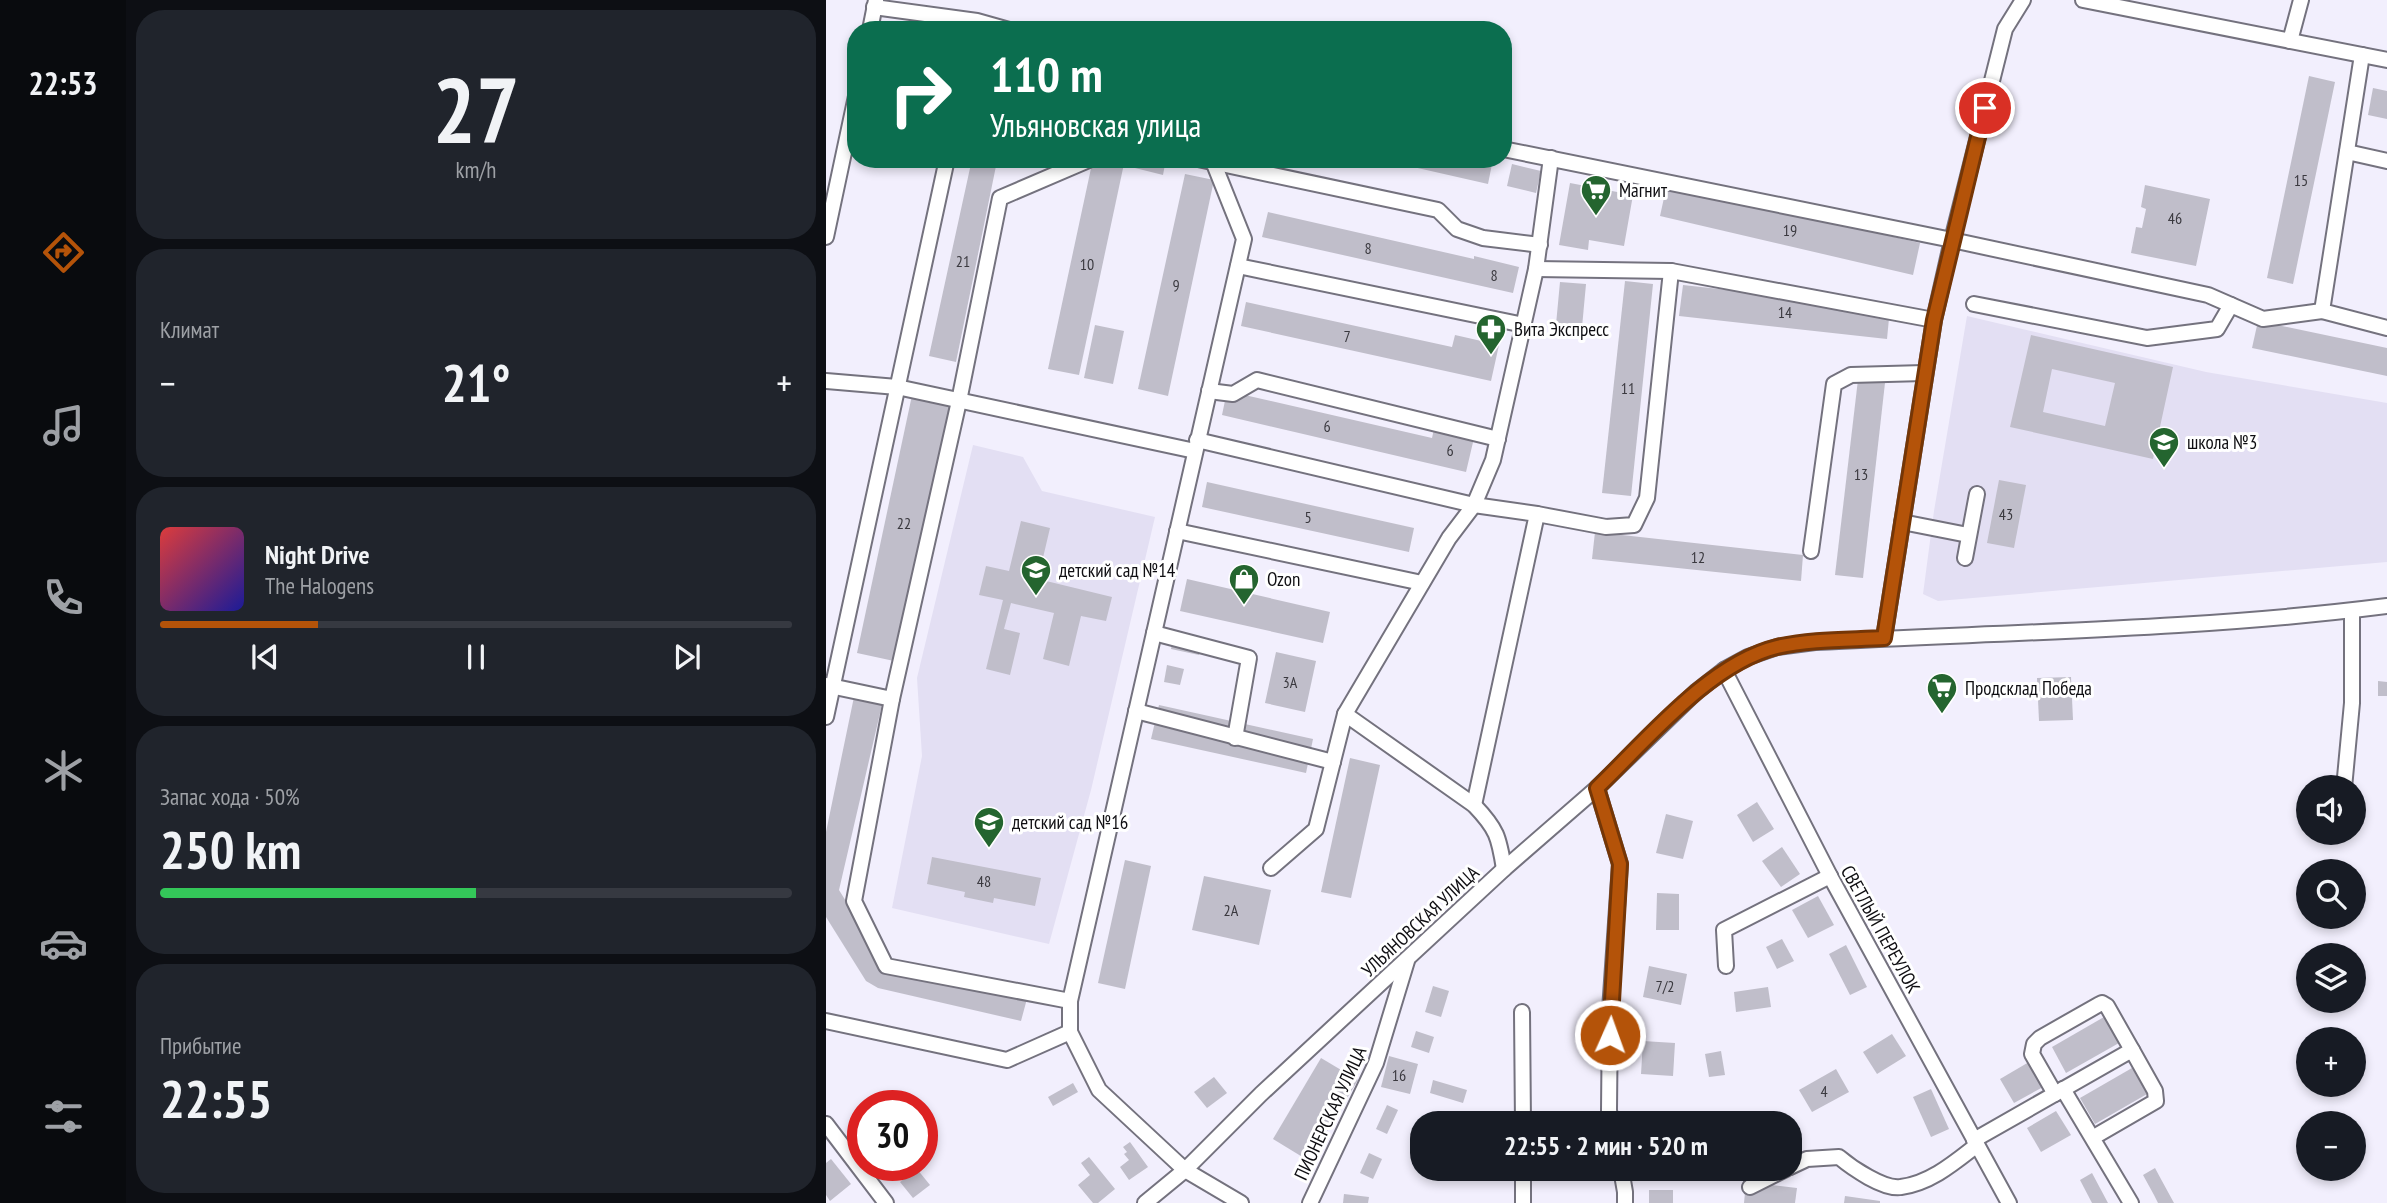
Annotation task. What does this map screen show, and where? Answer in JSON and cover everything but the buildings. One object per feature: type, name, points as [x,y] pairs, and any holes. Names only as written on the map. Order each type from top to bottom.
[{"type":"street","points":[[1884,638],[1934,320],[2005,29],[2023,0]]},
{"type":"street","points":[[2083,0],[2387,60]]},
{"type":"street","points":[[2290,41],[2301,0]]},
{"type":"street","points":[[875,4],[957,21]]},
{"type":"street","points":[[2322,311],[2362,55]]},
{"type":"street","points":[[826,237],[847,138]]},
{"type":"street","points":[[1512,151],[2208,295],[2263,319],[2322,311],[2387,328]]},
{"type":"street","points":[[2347,152],[2387,161]]},
{"type":"street","points":[[1271,868],[1317,829],[1345,714],[1449,538],[1474,505],[1493,460],[1536,269],[1551,158]]},
{"type":"street","points":[[826,717],[830,686],[945,168]]},
{"type":"street","points":[[1070,168],[1000,198],[959,401],[892,699],[854,901],[886,966],[1070,1001]]},
{"type":"street","points":[[1211,168],[1244,239],[1070,1001],[1070,1032],[1099,1090],[1185,1170],[1241,1203]]},
{"type":"street","points":[[1244,168],[1438,210],[1457,229],[1483,238],[1540,245]]},
{"type":"street","points":[[1238,266],[1524,325]]},
{"type":"street","points":[[1536,269],[1671,271],[1934,320]]},
{"type":"street","points":[[826,381],[897,387],[1196,446],[1474,505],[1606,527],[1634,525],[1647,498],[1671,271]]},
{"type":"street","points":[[1974,304],[2147,338],[2217,329],[2231,305]]},
{"type":"street","points":[[1811,551],[1834,384],[1851,375],[1924,373]]},
{"type":"street","points":[[1209,391],[1233,394],[1257,380],[1498,439]]},
{"type":"street","points":[[1965,558],[1977,494]]},
{"type":"street","points":[[1474,806],[1537,514]]},
{"type":"street","points":[[1902,522],[1968,535]]},
{"type":"street","points":[[1177,531],[1422,583]]},
{"type":"street","name":"УЛЬЯНОВСКАЯ УЛИЦА","points":[[1144,1203],[1185,1170],[1261,1094],[1504,869],[1597,788],[1697,691],[1724,670],[1748,657],[1777,647],[1815,642],[2188,624],[2306,616],[2387,606]]},
{"type":"street","points":[[2345,775],[2352,703],[2352,611]]},
{"type":"street","points":[[1154,633],[1249,659],[1235,738]]},
{"type":"street","name":"СВЕТЛЫЙ ПЕРЕУЛОК","points":[[1724,670],[1830,876],[2009,1203]]},
{"type":"street","points":[[830,686],[892,699]]},
{"type":"street","points":[[1136,711],[1333,762]]},
{"type":"street","points":[[1345,714],[1474,806],[1492,823],[1500,843],[1504,869]]},
{"type":"street","points":[[1597,788],[1620,864],[1610,1010],[1609,1111]]},
{"type":"street","points":[[1726,966],[1724,930],[1830,876]]},
{"type":"street","name":"ПИОНЕРСКАЯ УЛИЦА","points":[[1310,1203],[1376,1063],[1408,958]]},
{"type":"street","points":[[2099,1134],[2156,1101],[2155,1091],[2107,1006],[2102,1003],[2036,1041],[2032,1054],[2131,1203]]},
{"type":"street","points":[[1521,1012],[1523,1111]]},
{"type":"street","points":[[826,1021],[1007,1060],[1070,1032]]},
{"type":"street","points":[[1802,1161],[1839,1157],[1862,1175],[1899,1188],[1941,1173],[1976,1142],[2132,1050]]},
{"type":"street","points":[[826,1124],[886,1203]]},
{"type":"street","points":[[1523,1203],[1524,1181]]},
{"type":"street","points":[[1623,1181],[1625,1203]]},
{"type":"street","points":[[1750,1187],[1762,1181]]},
{"type":"shaded area","name":"школа №3","points":[[1967,316],[2206,372],[2387,403],[2387,562],[1938,601],[1923,594],[1934,511]]},
{"type":"shaded area","name":"детский сад №14","points":[[973,445],[1023,457],[1042,491],[1155,517],[1091,790],[1049,944],[892,908],[922,756],[917,678]]},
{"type":"place","name":"Магнит","points":[[1596,217]]},
{"type":"place","name":"Вита Экспресс","points":[[1491,356]]},
{"type":"place","name":"школа №3","points":[[2164,469]]},
{"type":"place","name":"детский сад №14","points":[[1036,597]]},
{"type":"place","name":"Ozon","points":[[1244,606]]},
{"type":"place","name":"Продсклад Победа","points":[[1942,715]]},
{"type":"place","name":"детский сад №16","points":[[989,849]]},
{"type":"route","points":[[1610,1035],[1620,864],[1597,788],[1697,691],[1724,670],[1748,657],[1777,647],[1884,638],[1934,320],[1985,108]]}]
